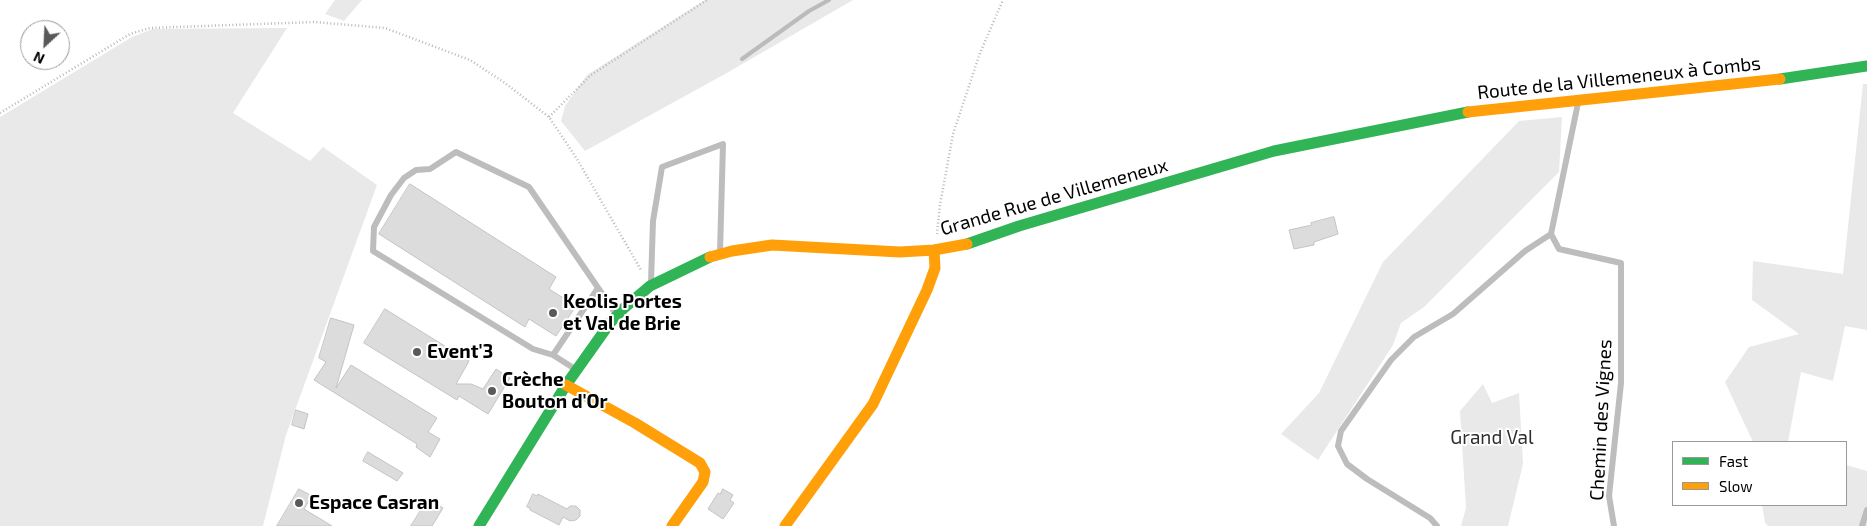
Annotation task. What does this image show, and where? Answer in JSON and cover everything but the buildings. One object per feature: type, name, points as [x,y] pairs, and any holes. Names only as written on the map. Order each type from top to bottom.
[{"type":"main road","name":"Route de la Villemeneux à Combs","points":[[1376,130],[1456,113],[1798,78],[1867,66]]},
{"type":"main road","name":"Grande Rue de Villemeneux","points":[[479,526],[566,385],[617,315],[650,286],[683,268],[720,254],[772,245],[900,252],[934,250],[971,242],[1029,223],[1274,151],[1376,130]]},
{"type":"main road","points":[[785,526],[873,404],[936,268],[934,250]]},
{"type":"main road","points":[[566,385],[635,423],[700,463],[705,472],[703,482],[672,526]]},
{"type":"lane","points":[[1436,526],[1430,518],[1347,464],[1338,446],[1341,431],[1391,360],[1414,337],[1453,314],[1524,251],[1551,234],[1579,99]]},
{"type":"lane","points":[[650,286],[653,221],[662,166],[723,144],[720,254]]},
{"type":"lane","points":[[576,370],[553,355],[533,349],[373,251],[374,227],[391,195],[404,178],[416,170],[430,169],[456,152],[529,187],[617,315]]},
{"type":"lane","name":"Chemin des Vignes","points":[[1551,234],[1558,249],[1621,263],[1621,383],[1610,496],[1614,526]]},
{"type":"lane","points":[[553,355],[598,288]]},
{"type":"lane","points":[[1862,526],[1867,510]]},
{"type":"path","points":[[549,117],[592,75],[707,0]]},
{"type":"path","points":[[934,250],[953,134],[980,53],[1003,0]]},
{"type":"path","points":[[0,113],[130,34],[150,28],[314,22],[385,28],[470,60],[505,83],[549,117],[577,159],[650,286]]},
{"type":"green space","points":[[335,0],[362,0],[344,21],[325,14]]},
{"type":"green space","points":[[705,0],[853,0],[725,74],[585,151],[561,121],[565,106],[587,75]]},
{"type":"green space","points":[[287,28],[233,113],[310,161],[323,147],[377,185],[286,435],[263,526],[0,526],[0,117],[132,37],[153,29]]},
{"type":"green space","points":[[1863,84],[1867,84],[1867,330],[1845,326],[1833,381],[1801,372],[1788,441],[1753,441],[1725,382],[1749,347],[1799,334],[1752,300],[1753,261],[1843,274]]},
{"type":"green space","points":[[1562,117],[1559,172],[1424,307],[1401,323],[1393,345],[1318,460],[1281,434],[1319,393],[1383,262],[1519,121]]},
{"type":"green space","name":"Grand Val","points":[[1483,384],[1492,403],[1519,393],[1523,464],[1508,526],[1461,526],[1466,508],[1460,411]]},
{"type":"green space","points":[[1847,465],[1867,471],[1867,526],[1768,526],[1765,523],[1762,506],[1847,506]]},
{"type":"waterway","points":[[742,59],[809,11],[829,0]]},
{"type":"traffic: fast","points":[[1780,79],[1867,66]]},
{"type":"traffic: fast","points":[[967,244],[1019,226],[1274,151],[1468,112]]},
{"type":"traffic: fast","points":[[479,526],[566,385],[610,323],[624,308],[650,286],[710,257]]},
{"type":"traffic: slow","points":[[1468,112],[1780,79]]},
{"type":"traffic: slow","points":[[710,257],[732,251],[772,245],[900,252],[934,250],[967,244]]},
{"type":"traffic: slow","points":[[785,526],[873,404],[927,290],[935,268],[934,250]]},
{"type":"traffic: slow","points":[[566,385],[635,423],[700,463],[705,472],[703,482],[672,526]]},
{"type":"place","name":"Keolis Portes et Val de Brie","points":[[553,313]]},
{"type":"place","name":"Event'3","points":[[417,352]]},
{"type":"place","name":"Crèche Bouton d'Or","points":[[492,391]]},
{"type":"place","name":"Espace Casran","points":[[299,503]]}]
